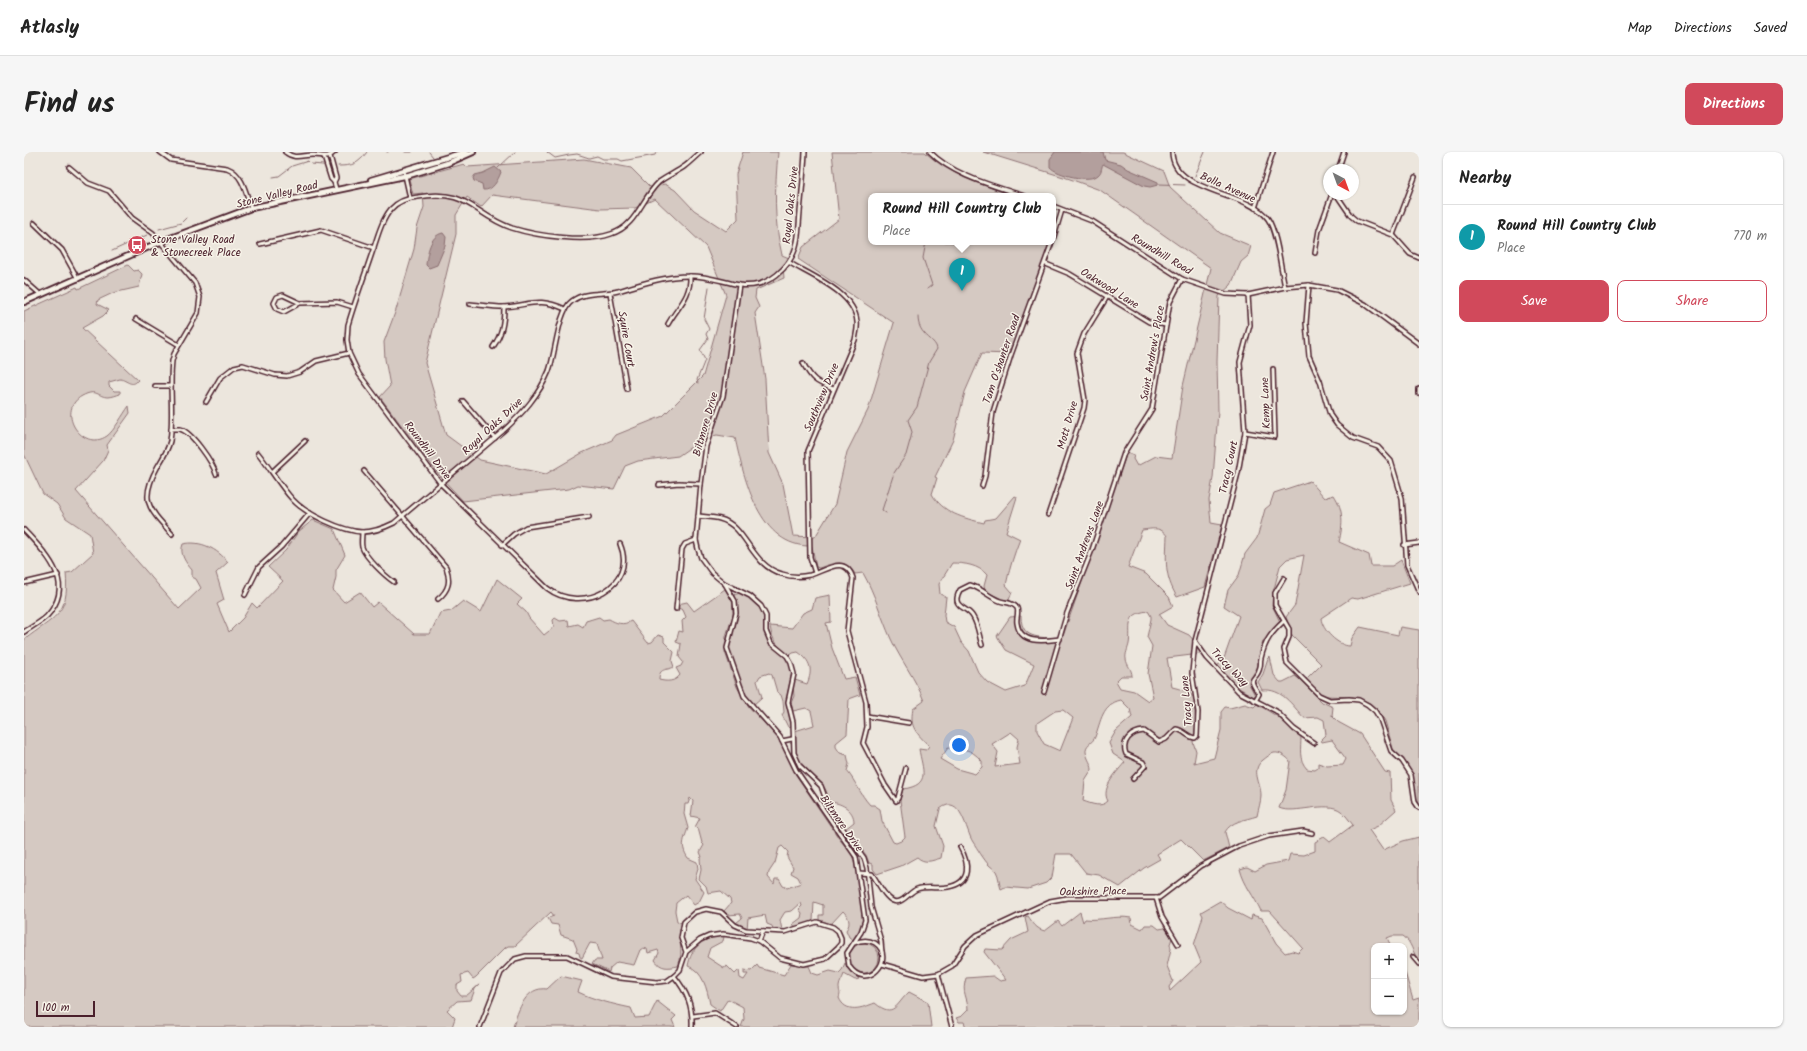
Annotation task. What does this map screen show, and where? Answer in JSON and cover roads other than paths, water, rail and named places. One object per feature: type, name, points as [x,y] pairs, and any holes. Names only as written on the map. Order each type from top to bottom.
[{"type":"street","points":[[160,152],[171,160],[227,168],[234,171],[242,183],[251,208]]},
{"type":"street","points":[[284,152],[294,157],[311,155],[327,156],[335,152]]},
{"type":"street","name":"Stone Valley Road","points":[[404,173],[464,152]]},
{"type":"street","name":"Stone Valley Road","points":[[24,302],[160,242],[251,208],[404,173],[430,169],[473,152]]},
{"type":"street","name":"Roundhill Drive","points":[[620,544],[624,552],[624,559],[617,579],[601,593],[582,600],[567,598],[553,593],[441,484],[359,374],[349,353],[347,334],[354,307],[382,225],[391,209],[410,198],[436,194],[448,195],[470,204],[501,223],[532,233],[568,237],[599,237],[622,229],[633,220],[658,183],[684,166],[700,152]]},
{"type":"street","name":"Royal Oaks Drive","points":[[258,453],[293,500],[310,513],[345,528],[362,532],[382,529],[404,516],[519,417],[543,384],[555,355],[561,319],[565,309],[568,304],[578,297],[610,293],[649,282],[690,276],[739,285],[758,284],[775,277],[790,263],[797,243],[805,152]]},
{"type":"street","points":[[930,152],[947,166],[979,180],[1016,193]]},
{"type":"street","name":"Bolla Avenue","points":[[1172,152],[1172,156],[1183,174],[1195,182],[1255,208],[1268,219],[1273,232],[1285,287]]},
{"type":"street","points":[[1255,208],[1273,152]]},
{"type":"street","points":[[1340,164],[1344,152]]},
{"type":"street","points":[[327,156],[336,178],[334,182]]},
{"type":"street","points":[[327,156],[331,180],[334,182],[336,189]]},
{"type":"street","points":[[69,167],[88,183],[109,191],[132,218],[147,228],[195,283],[200,297],[198,313],[179,345],[172,361],[170,386],[171,430],[167,449],[149,482],[147,498],[152,511],[172,534]]},
{"type":"street","points":[[404,173],[410,198]]},
{"type":"street","points":[[1393,235],[1415,177]]},
{"type":"street","points":[[1315,253],[1319,230],[1330,200]]},
{"type":"street","points":[[1340,200],[1351,216],[1357,221],[1393,235],[1410,254],[1419,258]]},
{"type":"street","name":"Roundhill Road","points":[[1056,207],[1092,221],[1182,279],[1226,294],[1248,295],[1285,287],[1309,285],[1337,290],[1366,304],[1419,344]]},
{"type":"street","name":"Tam O'shanter Road","points":[[1056,231],[1062,210]]},
{"type":"street","points":[[34,223],[62,250],[78,279]]},
{"type":"street","points":[[260,244],[321,230],[374,248]]},
{"type":"street","name":"Tam O'shanter Road","points":[[982,486],[985,476],[993,412],[1011,355],[1052,245]]},
{"type":"street","name":"Southview Drive","points":[[790,263],[839,292],[852,306],[857,321],[855,340],[808,451],[810,557],[815,573]]},
{"type":"street","name":"Oakwood Lane","points":[[1046,264],[1070,274],[1149,322],[1166,325]]},
{"type":"street","points":[[668,324],[676,309],[689,292],[690,276]]},
{"type":"street","name":"Saint Andrew's Place","points":[[1152,409],[1170,302],[1182,279]]},
{"type":"street","points":[[24,280],[41,295]]},
{"type":"street","name":"Biltmore Drive","points":[[739,285],[723,396],[706,446],[696,540],[701,558],[706,566],[724,583],[732,594],[736,606],[736,618],[729,636],[727,648],[736,677],[747,701],[782,741],[796,770],[831,823],[852,851],[859,874],[865,920],[861,932],[849,948]]},
{"type":"street","points":[[1309,285],[1308,356],[1320,381],[1330,415],[1344,432],[1359,441],[1378,447],[1391,461],[1402,498],[1404,545],[1407,565],[1419,592]]},
{"type":"street","name":"Squire Court","points":[[610,293],[626,389]]},
{"type":"street","points":[[300,303],[284,312],[277,309],[274,302],[277,297],[283,295],[300,303],[337,302],[354,307]]},
{"type":"street","name":"Tracy Court","points":[[1195,641],[1238,473],[1245,432],[1240,362],[1250,325],[1248,295]]},
{"type":"street","name":"Mott Drive","points":[[1048,515],[1084,408],[1085,400],[1077,353],[1080,342],[1107,297]]},
{"type":"street","points":[[470,304],[504,307],[533,302],[550,302],[565,309]]},
{"type":"street","points":[[493,347],[500,336],[504,323],[504,307]]},
{"type":"street","points":[[136,319],[179,345]]},
{"type":"street","points":[[206,402],[220,378],[228,370],[234,367],[243,365],[275,375],[287,376],[300,372],[316,361],[349,353]]},
{"type":"street","points":[[803,363],[815,381],[833,390]]},
{"type":"street","name":"Kemp Lane","points":[[1245,432],[1275,437],[1273,369]]},
{"type":"street","points":[[155,386],[170,386]]},
{"type":"street","points":[[1419,389],[1419,394]]},
{"type":"street","points":[[463,401],[494,438]]},
{"type":"street","name":"Saint Andrews Lane","points":[[1044,692],[1067,613],[1092,550],[1124,453],[1152,409]]},
{"type":"street","points":[[171,430],[181,430],[189,435],[213,463],[216,474]]},
{"type":"street","points":[[272,471],[306,440]]},
{"type":"street","points":[[364,471],[404,516],[446,568],[449,581],[448,587],[438,599]]},
{"type":"street","points":[[659,485],[679,483],[701,484]]},
{"type":"street","points":[[245,595],[259,567],[281,547],[310,513]]},
{"type":"street","points":[[698,516],[720,519],[732,525],[759,561],[774,571],[791,576],[808,575],[831,566],[840,565],[850,571],[854,578],[847,631],[866,702],[867,727],[864,743],[885,785],[896,801],[906,768]]},
{"type":"street","points":[[502,545],[514,534],[526,527],[589,517]]},
{"type":"street","points":[[24,530],[46,554],[58,575],[59,587],[53,605],[47,615],[24,632]]},
{"type":"street","points":[[362,532],[362,546],[364,552],[386,576],[394,582]]},
{"type":"street","points":[[676,609],[682,549],[685,544],[696,540]]},
{"type":"street","points":[[1404,545],[1419,543]]},
{"type":"street","points":[[24,583],[58,575]]},
{"type":"street","points":[[1284,578],[1275,592],[1274,599],[1275,606],[1290,633],[1284,649],[1287,663],[1319,695],[1330,700],[1358,700],[1368,705],[1375,711],[1380,719],[1391,751],[1402,761],[1411,775],[1412,791],[1415,802],[1419,808]]},
{"type":"street","name":"Biltmore Drive","points":[[724,583],[750,596],[761,606],[766,616],[766,631],[771,643],[787,656],[791,663],[794,674],[788,702],[793,722],[793,749],[798,762],[821,786],[830,811],[862,855],[868,873],[870,907],[881,941],[882,964]]},
{"type":"street","points":[[982,645],[974,618],[959,605],[957,600],[960,590],[970,585],[987,595],[1015,606],[1017,610],[1017,624],[1020,630],[1029,639],[1043,642],[1060,639]]},
{"type":"street","points":[[1255,701],[1258,694],[1252,686],[1252,679],[1260,667],[1265,642],[1284,621]]},
{"type":"street","name":"Tracy Way","points":[[1195,641],[1206,658],[1239,692],[1276,711],[1294,729],[1314,743]]},
{"type":"street","name":"Tracy Lane","points":[[1133,779],[1145,766],[1143,762],[1126,754],[1124,748],[1126,741],[1131,735],[1144,731],[1159,742],[1166,739],[1176,729],[1180,730],[1190,738],[1195,738],[1197,736],[1198,712],[1192,673],[1195,641]]},
{"type":"street","points":[[867,716],[909,722]]},
{"type":"street","points":[[782,741],[792,739]]},
{"type":"street","name":"Oakshire Place","points":[[938,974],[952,966],[965,946],[977,935],[1050,901],[1067,898],[1156,898],[1166,894],[1201,866],[1239,846],[1269,836],[1303,831],[1312,833]]},
{"type":"street","points":[[859,874],[872,874],[886,895],[893,901],[900,901],[911,892],[920,888],[952,886],[960,881],[967,872],[967,864],[960,846]]},
{"type":"street","points":[[1156,898],[1162,917],[1178,944]]},
{"type":"street","points":[[686,952],[681,940],[682,928],[688,917],[703,909],[722,912],[743,929],[785,932],[810,923],[822,923],[833,927],[838,931],[841,943],[849,948],[847,962],[855,973],[864,976],[873,974],[882,964],[923,976],[938,974],[952,1027]]},
{"type":"street","points":[[759,941],[763,931]]},
{"type":"street","points":[[480,1027],[501,973],[508,964],[520,957],[533,955],[567,956],[606,975],[617,978],[657,982],[667,981],[674,976],[680,970],[686,952],[700,940],[714,935],[746,937],[759,941],[780,958],[804,964],[825,959],[841,943]]},
{"type":"street","points":[[854,943],[864,940],[870,941],[877,945],[882,954]]},
{"type":"street","points":[[1413,957],[1419,964]]},
{"type":"street","points":[[674,976],[687,994],[693,1016],[692,1027]]},
{"type":"street","points":[[693,1016],[715,1014],[737,1027]]},
{"type":"waterway","points":[[338,166],[355,164],[367,152]]},
{"type":"waterway","points":[[405,152],[412,152]]},
{"type":"waterway","points":[[429,152],[433,157]]},
{"type":"waterway","points":[[498,168],[515,152]]},
{"type":"waterway","points":[[547,152],[555,158],[577,154],[589,158],[597,156],[603,159],[618,159],[622,161],[655,155],[657,152]]},
{"type":"waterway","points":[[1195,176],[1205,152]]},
{"type":"waterway","points":[[273,177],[279,176],[292,166],[308,161],[311,164],[323,165]]},
{"type":"waterway","points":[[1159,184],[1185,185]]},
{"type":"waterway","points":[[159,229],[181,223],[186,218]]},
{"type":"waterway","points":[[112,251],[147,235]]},
{"type":"waterway","points":[[925,245],[923,258],[932,285],[927,289]]},
{"type":"waterway","points":[[698,383],[697,380],[705,360],[700,350],[708,339],[706,334],[709,329],[704,319],[709,287]]},
{"type":"waterway","points":[[894,473],[906,455],[912,432],[908,420],[917,407],[929,362],[937,349],[936,345],[923,333],[918,317]]},
{"type":"waterway","points":[[886,513],[882,510],[893,476]]},
{"type":"place","name":"Stone Valley Road & Stonecreek Place","points":[[137,245]]},
{"type":"place","name":"Round Hill Country Club","points":[[962,291]]}]
